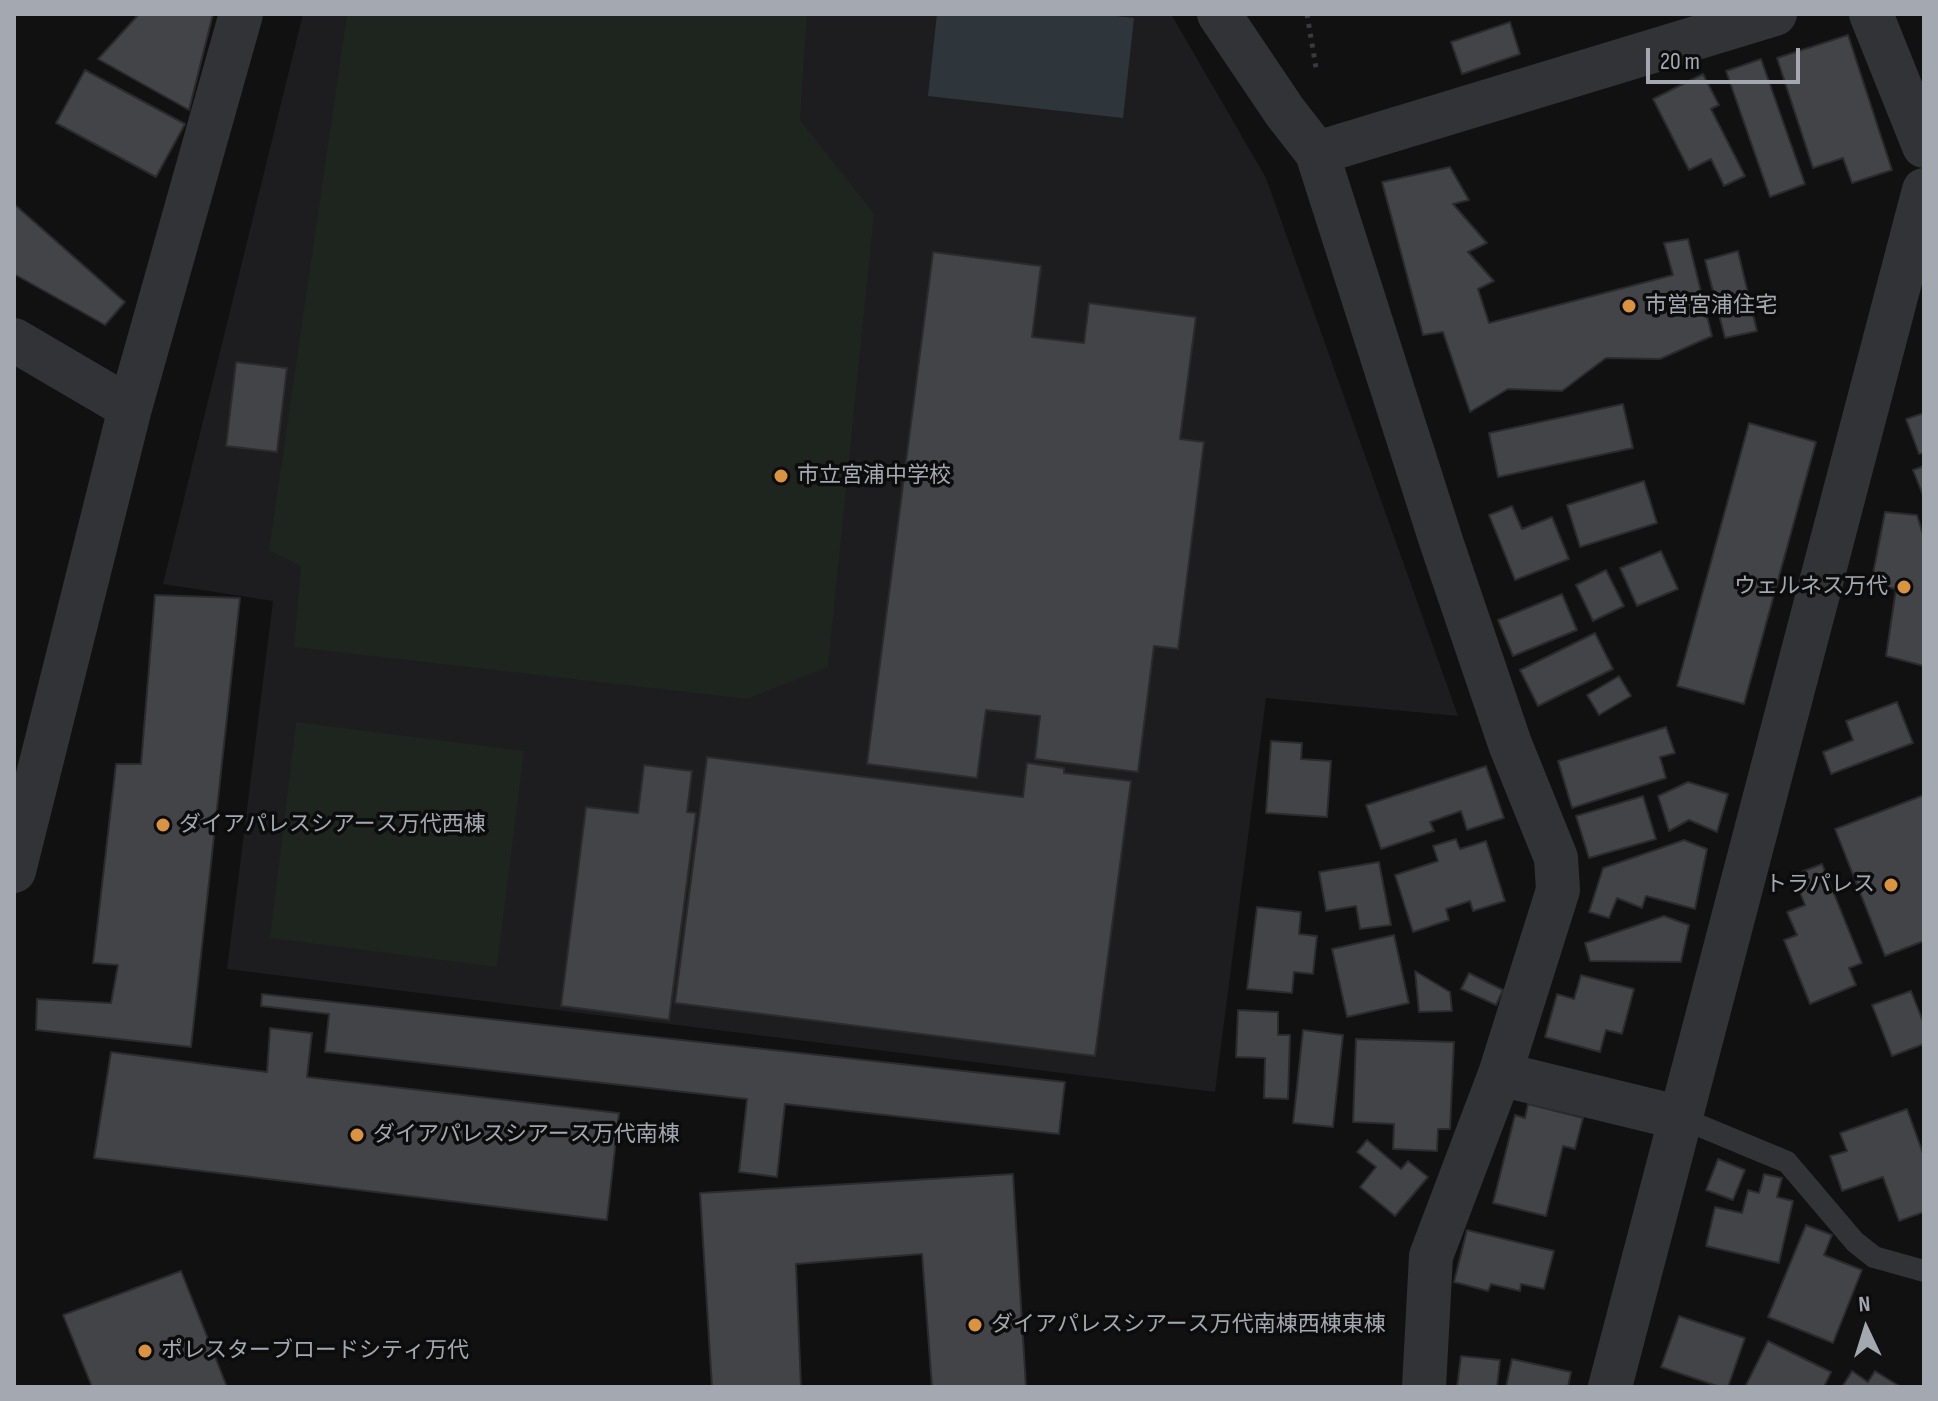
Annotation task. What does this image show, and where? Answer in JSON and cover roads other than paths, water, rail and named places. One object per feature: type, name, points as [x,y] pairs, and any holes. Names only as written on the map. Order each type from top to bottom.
[{"type":"street","points":[[14,871],[130,408],[241,14]]},
{"type":"street","points":[[1219,14],[1285,112],[1317,153],[1466,615],[1510,744],[1556,858],[1558,890],[1500,1074],[1431,1256],[1424,1387]]},
{"type":"street","points":[[1317,153],[1775,14]]},
{"type":"street","points":[[1871,14],[1924,146]]},
{"type":"street","points":[[1611,1387],[1924,190]]},
{"type":"street","points":[[14,340],[130,408]]},
{"type":"street","points":[[1500,1074],[1681,1118]]},
{"type":"lane","points":[[1681,1118],[1787,1162],[1855,1242],[1874,1257],[1924,1271]]},
{"type":"place","name":"市営宮浦住宅","points":[[1629,306]]},
{"type":"place","name":"市立宮浦中学校","points":[[781,476]]},
{"type":"place","name":"ウェルネス万代","points":[[1904,587]]},
{"type":"place","name":"ダイアパレスシアース万代西棟","points":[[163,825]]},
{"type":"place","name":"トラパレス","points":[[1891,885]]},
{"type":"place","name":"ダイアパレスシアース万代南棟","points":[[357,1135]]},
{"type":"place","name":"ダイアパレスシアース万代南棟西棟東棟","points":[[975,1325]]},
{"type":"place","name":"ポレスターブロードシティ万代","points":[[145,1351]]}]
